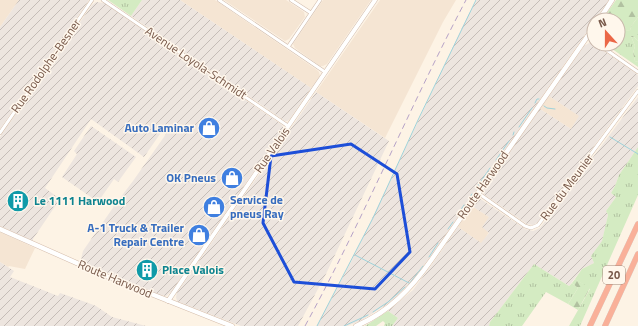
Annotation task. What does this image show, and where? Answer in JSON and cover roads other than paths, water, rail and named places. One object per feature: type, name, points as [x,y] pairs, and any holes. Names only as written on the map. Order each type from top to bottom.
[{"type":"highway","name":"20","points":[[590,326],[638,224]]},
{"type":"highway","name":"20","points":[[605,326],[638,254]]},
{"type":"main road","points":[[604,12],[612,0]]},
{"type":"main road","name":"Route Harwood","points":[[356,326],[385,310],[409,289],[432,260],[586,37]]},
{"type":"main road","name":"Route Harwood","points":[[0,229],[96,272],[232,326]]},
{"type":"street","name":"Rue Rodolphe-Besner","points":[[0,133],[92,0]]},
{"type":"street","name":"Avenue Loyola-Schmidt","points":[[103,0],[288,126]]},
{"type":"street","points":[[219,0],[326,72]]},
{"type":"street","points":[[291,0],[311,14]]},
{"type":"street","points":[[288,47],[320,0]]},
{"type":"street","name":"Rue Valois","points":[[168,301],[375,0]]},
{"type":"street","points":[[609,52],[638,72]]},
{"type":"street","name":"Rue du Meunier","points":[[478,193],[525,226],[531,228],[538,225],[638,91]]},
{"type":"waterway","points":[[317,326],[373,218],[476,0]]},
{"type":"waterway","points":[[535,103],[537,99],[539,99]]},
{"type":"waterway","points":[[544,106],[555,109]]},
{"type":"waterway","points":[[519,127],[532,108]]},
{"type":"waterway","points":[[610,137],[638,154]]},
{"type":"waterway","points":[[496,160],[509,141]]},
{"type":"waterway","points":[[477,187],[490,168]]},
{"type":"waterway","points":[[469,199],[472,194]]},
{"type":"waterway","points":[[460,211],[464,205]]},
{"type":"waterway","points":[[448,229],[453,222]]},
{"type":"waterway","points":[[429,257],[438,243]]},
{"type":"waterway","points":[[355,255],[409,283]]},
{"type":"waterway","points":[[409,284],[423,266]]},
{"type":"waterway","points":[[373,312],[388,302],[405,287]]},
{"type":"waterway","points":[[344,326],[368,315]]},
{"type":"railway","points":[[305,326],[347,246],[425,82],[466,0]]},
{"type":"place","name":"Auto Laminar","points":[[209,128]]},
{"type":"place","name":"OK Pneus","points":[[232,178]]},
{"type":"place","name":"Le 1111 Harwood","points":[[18,201]]},
{"type":"place","name":"Service de pneus Ray","points":[[214,207]]},
{"type":"place","name":"A-1 Truck & Trailer Repair Centre","points":[[199,235]]},
{"type":"place","name":"Place Valois","points":[[147,270]]}]
